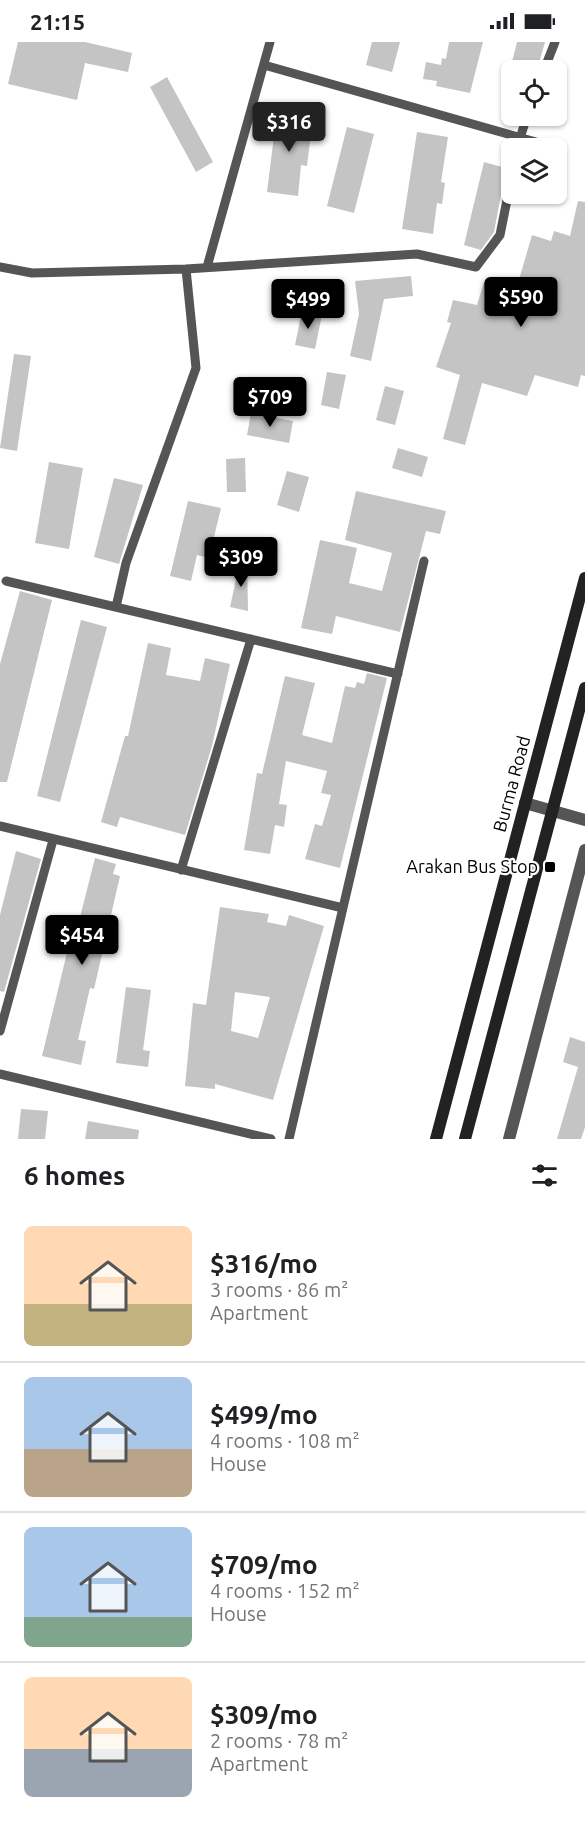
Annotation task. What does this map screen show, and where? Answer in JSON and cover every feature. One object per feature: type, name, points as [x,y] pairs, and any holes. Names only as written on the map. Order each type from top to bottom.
[{"type":"main road","name":"Burma Road","points":[[436,1139],[585,578]]},
{"type":"main road","points":[[465,1139],[585,688]]},
{"type":"street","points":[[525,803],[585,820]]},
{"type":"street","points":[[509,1139],[585,850]]},
{"type":"lane","points":[[207,267],[270,42]]},
{"type":"lane","points":[[548,60],[555,42]]},
{"type":"lane","points":[[264,65],[522,138]]},
{"type":"lane","points":[[519,137],[523,126]]},
{"type":"lane","points":[[0,267],[32,273],[186,269],[417,254],[476,267],[500,235],[506,204]]},
{"type":"lane","points":[[116,607],[126,563],[196,368],[186,269]]},
{"type":"lane","points":[[289,1139],[424,561]]},
{"type":"lane","points":[[6,581],[398,674]]},
{"type":"lane","points":[[181,870],[251,639]]},
{"type":"lane","points":[[0,826],[343,908]]},
{"type":"lane","points":[[0,1031],[53,840]]},
{"type":"lane","points":[[0,1074],[271,1139]]},
{"type":"building","points":[[18,42],[85,42],[132,53],[128,72],[85,63],[77,100],[8,84]]},
{"type":"building","points":[[372,42],[400,42],[392,72],[366,65]]},
{"type":"building","points":[[449,42],[483,42],[470,93],[436,86],[437,81],[423,79],[426,62],[441,65],[442,58],[446,59]]},
{"type":"building","points":[[517,42],[545,42],[540,60],[512,60]]},
{"type":"building","points":[[167,77],[213,162],[196,172],[150,87]]},
{"type":"building","points":[[277,112],[313,116],[307,166],[301,165],[298,196],[267,192]]},
{"type":"building","points":[[347,127],[374,134],[354,213],[327,206]]},
{"type":"building","points":[[417,132],[448,137],[441,182],[445,183],[442,204],[437,203],[433,234],[402,229]]},
{"type":"building","points":[[484,162],[501,167],[501,195],[494,232],[481,250],[464,245]]},
{"type":"building","points":[[578,201],[585,202],[585,376],[581,375],[578,387],[535,375],[527,396],[482,383],[465,445],[443,439],[460,375],[436,367],[451,323],[447,322],[453,300],[477,305],[484,282],[516,290],[532,235],[551,241],[554,231],[570,236]]},
{"type":"building","points":[[411,276],[413,296],[384,299],[371,361],[350,356],[359,314],[355,281]]},
{"type":"building","points":[[302,311],[322,315],[315,349],[295,345]]},
{"type":"building","points":[[14,354],[31,356],[17,451],[0,448]]},
{"type":"building","points":[[327,372],[346,375],[339,409],[321,405]]},
{"type":"building","points":[[385,386],[404,391],[395,425],[376,420]]},
{"type":"building","points":[[251,413],[293,421],[289,443],[247,435]]},
{"type":"building","points":[[398,448],[428,457],[422,477],[392,468]]},
{"type":"building","points":[[245,458],[246,492],[227,492],[226,459]]},
{"type":"building","points":[[49,462],[83,468],[69,549],[35,543]]},
{"type":"building","points":[[287,471],[309,477],[299,512],[277,505]]},
{"type":"building","points":[[114,478],[143,485],[119,564],[94,557]]},
{"type":"building","points":[[356,491],[446,511],[440,534],[426,531],[400,632],[336,616],[332,634],[301,628],[320,540],[357,548],[349,583],[382,591],[392,553],[345,540]]},
{"type":"building","points":[[188,501],[221,508],[209,558],[197,555],[191,581],[170,576]]},
{"type":"building","points":[[241,557],[247,558],[248,611],[230,607]]},
{"type":"building","points":[[20,591],[52,600],[7,782],[0,782],[0,664]]},
{"type":"building","points":[[81,620],[107,627],[60,802],[37,796]]},
{"type":"building","points":[[148,643],[171,648],[166,675],[200,681],[205,658],[230,664],[212,746],[185,835],[120,817],[117,827],[101,822],[125,736],[128,736]]},
{"type":"building","points":[[367,673],[387,678],[340,868],[305,859],[315,824],[322,826],[331,795],[321,793],[327,771],[286,761],[279,804],[287,805],[284,827],[275,825],[270,854],[244,850],[257,773],[262,774],[285,676],[315,683],[302,735],[332,743],[345,686],[355,688],[357,682],[364,684]]},
{"type":"building","points":[[16,851],[41,859],[4,992],[0,991],[0,915]]},
{"type":"building","points":[[95,858],[116,864],[113,874],[120,876],[94,989],[90,988],[78,1040],[86,1041],[81,1065],[42,1056],[71,936],[75,937]]},
{"type":"building","points":[[220,907],[269,914],[267,922],[286,926],[289,915],[324,926],[273,1100],[215,1084],[215,1089],[185,1086],[193,1003],[206,1005]],"holes":[[[235,992],[270,997],[258,1038],[231,1031]]]},
{"type":"building","points":[[126,987],[151,990],[143,1050],[150,1051],[148,1067],[116,1063]]},
{"type":"building","points":[[570,1037],[585,1042],[585,1127],[581,1139],[557,1139],[578,1067],[563,1062]]},
{"type":"building","points":[[21,1109],[48,1111],[45,1139],[18,1139]]},
{"type":"building","points":[[88,1121],[139,1130],[138,1139],[85,1139]]},
{"type":"place","name":"Arakan Bus Stop","points":[[550,867]]}]
